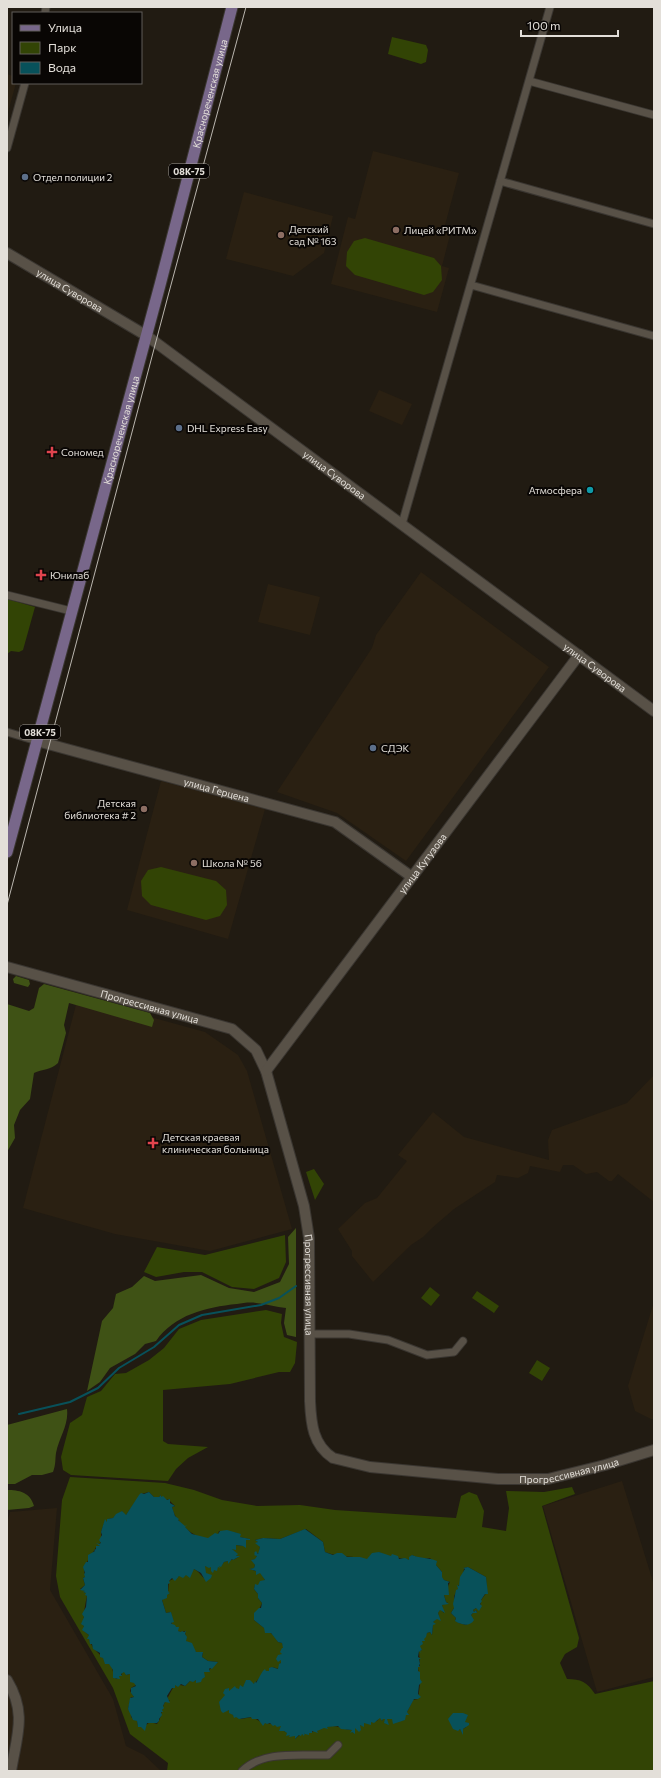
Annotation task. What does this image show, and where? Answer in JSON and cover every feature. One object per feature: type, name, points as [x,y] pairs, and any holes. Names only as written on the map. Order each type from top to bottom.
[{"type":"main road","name":"Краснореченская улица","points":[[7,852],[146,336],[232,7]]},
{"type":"street","points":[[402,524],[550,7]]},
{"type":"street","points":[[528,81],[654,115]]},
{"type":"street","points":[[7,148],[25,84]]},
{"type":"street","points":[[500,181],[654,224]]},
{"type":"street","name":"улица Суворова","points":[[7,253],[146,336],[579,654],[654,711]]},
{"type":"street","points":[[471,285],[654,336]]},
{"type":"street","points":[[7,595],[71,611]]},
{"type":"street","name":"улица Кутузова","points":[[266,1071],[579,654]]},
{"type":"street","name":"улица Герцена","points":[[7,732],[335,822],[412,877]]},
{"type":"street","name":"Прогрессивная улица","points":[[7,967],[232,1029],[256,1050],[266,1071],[307,1220],[310,1262],[311,1424],[319,1446],[333,1458],[370,1467],[505,1480],[548,1479],[598,1467],[654,1450]]},
{"type":"street","points":[[310,1334],[349,1334],[388,1340],[427,1355],[454,1352],[463,1341]]},
{"type":"street","points":[[7,1680],[15,1695],[20,1715],[12,1771]]},
{"type":"street","points":[[242,1771],[249,1763],[268,1757],[328,1755],[338,1745]]},
{"type":"shaded area","points":[[7,74],[12,76],[12,84],[16,84],[7,116]]},
{"type":"shaded area","name":"Лицей «РИТМ»","points":[[373,151],[459,173],[444,229],[451,231],[442,266],[449,268],[437,312],[331,284],[348,217],[355,219]]},
{"type":"shaded area","name":"Детский сад № 163","points":[[244,192],[333,216],[324,253],[293,276],[226,259]]},
{"type":"shaded area","points":[[379,390],[412,404],[402,425],[369,411]]},
{"type":"shaded area","points":[[421,572],[549,667],[406,861],[337,813],[277,792],[372,648],[376,635]]},
{"type":"shaded area","points":[[268,584],[320,597],[310,635],[258,622]]},
{"type":"shaded area","name":"Школа № 56","points":[[161,781],[265,809],[228,939],[127,910]]},
{"type":"shaded area","name":"Детская краевая клиническая больница","points":[[78,997],[205,1032],[238,1055],[247,1071],[292,1229],[210,1251],[115,1234],[23,1208]]},
{"type":"shaded area","points":[[654,1075],[654,1202],[618,1174],[612,1181],[609,1181],[597,1172],[586,1174],[573,1165],[563,1165],[560,1172],[530,1166],[528,1173],[518,1178],[497,1175],[495,1182],[454,1209],[423,1237],[411,1245],[373,1282],[352,1256],[352,1251],[338,1229],[365,1203],[377,1198],[407,1161],[398,1155],[433,1112],[464,1137],[549,1160],[548,1140],[552,1130],[627,1103]]},
{"type":"shaded area","points":[[654,1302],[654,1419],[651,1419],[635,1411],[628,1386]]},
{"type":"shaded area","points":[[622,1481],[654,1585],[654,1677],[597,1692],[543,1506]]},
{"type":"shaded area","points":[[57,1508],[50,1590],[113,1699],[126,1746],[144,1755],[161,1771],[7,1771],[7,1523],[10,1512]]},
{"type":"green space","points":[[392,37],[426,45],[428,50],[426,62],[421,64],[388,54]]},
{"type":"green space","points":[[365,238],[434,258],[441,266],[442,280],[433,292],[424,295],[355,275],[346,266],[347,252],[354,241]]},
{"type":"green space","points":[[7,599],[35,607],[23,650],[19,652],[11,651],[7,654]]},
{"type":"green space","points":[[161,867],[216,881],[226,890],[227,905],[220,916],[206,920],[151,905],[142,896],[141,881],[148,870]]},
{"type":"green space","points":[[16,976],[29,980],[30,984],[28,987],[14,983],[13,979]]},
{"type":"green space","points":[[44,984],[150,1013],[154,1020],[152,1027],[69,1003],[64,1025],[66,1033],[58,1063],[52,1067],[34,1073],[30,1099],[20,1110],[14,1125],[15,1138],[7,1152],[7,1004],[29,1011],[34,1008],[39,988]]},
{"type":"green space","points":[[314,1169],[324,1184],[315,1200],[306,1172]]},
{"type":"green space","points":[[296,1228],[296,1337],[287,1335],[284,1323],[286,1308],[260,1303],[249,1303],[225,1305],[202,1310],[181,1319],[163,1332],[156,1341],[145,1344],[135,1354],[110,1368],[100,1382],[87,1391],[102,1321],[113,1308],[116,1294],[132,1287],[144,1276],[155,1281],[201,1275],[229,1288],[254,1292],[280,1282],[289,1264],[288,1237]]},
{"type":"green space","points":[[285,1235],[286,1262],[279,1278],[254,1289],[232,1287],[202,1272],[184,1272],[156,1277],[144,1272],[157,1247],[205,1255]]},
{"type":"green space","points":[[430,1287],[440,1295],[431,1306],[421,1298]]},
{"type":"green space","points":[[477,1291],[499,1306],[494,1313],[472,1298]]},
{"type":"green space","points":[[266,1310],[282,1314],[281,1323],[284,1337],[297,1342],[295,1363],[290,1372],[279,1372],[230,1384],[163,1390],[163,1441],[168,1444],[208,1447],[188,1458],[176,1469],[168,1481],[71,1475],[63,1470],[61,1457],[70,1423],[82,1415],[87,1397],[101,1391],[115,1374],[126,1373],[149,1360],[164,1348],[179,1329],[201,1320]]},
{"type":"green space","points":[[537,1360],[550,1368],[542,1381],[529,1373]]},
{"type":"green space","points":[[67,1409],[67,1420],[57,1447],[53,1472],[42,1475],[32,1475],[15,1484],[7,1484],[7,1425]]},
{"type":"green space","points":[[70,1477],[165,1483],[194,1490],[222,1500],[257,1506],[300,1505],[335,1510],[456,1518],[461,1496],[469,1492],[477,1495],[484,1511],[482,1527],[506,1531],[509,1508],[506,1491],[544,1492],[572,1487],[575,1494],[542,1506],[579,1638],[577,1647],[565,1654],[560,1663],[567,1679],[583,1682],[595,1694],[654,1681],[654,1771],[167,1771],[168,1763],[130,1734],[113,1688],[60,1597],[56,1576],[62,1500]],"holes":[[[149,1492],[154,1497],[159,1497],[161,1495],[161,1497],[167,1500],[168,1499],[175,1506],[172,1507],[177,1518],[186,1528],[197,1536],[209,1538],[218,1534],[219,1531],[237,1533],[240,1537],[249,1539],[246,1540],[245,1544],[242,1546],[236,1545],[236,1548],[232,1549],[238,1557],[235,1559],[224,1562],[221,1566],[214,1570],[211,1567],[205,1566],[205,1573],[211,1576],[207,1580],[194,1569],[186,1575],[179,1576],[169,1581],[168,1593],[162,1600],[166,1613],[171,1612],[172,1625],[177,1628],[177,1631],[185,1631],[186,1641],[196,1652],[203,1653],[202,1657],[208,1661],[218,1662],[209,1670],[210,1672],[204,1672],[197,1680],[190,1681],[185,1686],[175,1684],[167,1699],[170,1701],[165,1702],[157,1724],[150,1722],[146,1725],[138,1726],[137,1721],[131,1717],[131,1712],[128,1709],[131,1697],[134,1697],[130,1691],[131,1688],[136,1685],[135,1682],[130,1682],[130,1674],[126,1675],[123,1666],[120,1667],[122,1675],[117,1679],[115,1678],[111,1666],[91,1644],[89,1635],[84,1631],[84,1614],[87,1596],[86,1592],[84,1593],[85,1591],[80,1589],[85,1585],[83,1578],[85,1577],[84,1570],[86,1565],[96,1547],[100,1546],[101,1532],[105,1521],[107,1522],[108,1519],[113,1518],[122,1511],[124,1516],[126,1515],[141,1494]],[[306,1529],[323,1542],[325,1552],[330,1554],[357,1557],[368,1560],[379,1552],[385,1555],[409,1560],[412,1555],[421,1559],[430,1558],[442,1572],[441,1577],[450,1582],[444,1595],[446,1602],[448,1603],[442,1605],[444,1613],[440,1609],[438,1613],[440,1620],[437,1618],[433,1622],[432,1635],[430,1632],[427,1633],[419,1646],[422,1650],[419,1651],[420,1667],[418,1667],[420,1684],[418,1699],[413,1700],[404,1720],[395,1722],[392,1718],[383,1719],[382,1721],[380,1717],[377,1721],[364,1723],[364,1726],[360,1725],[355,1728],[355,1733],[352,1732],[352,1730],[329,1726],[305,1733],[303,1735],[302,1733],[295,1739],[295,1736],[284,1731],[281,1726],[261,1722],[252,1717],[241,1719],[233,1715],[229,1710],[221,1711],[221,1701],[234,1688],[237,1690],[243,1688],[246,1682],[254,1684],[263,1674],[270,1673],[272,1667],[279,1669],[283,1653],[282,1643],[278,1642],[271,1633],[254,1620],[262,1603],[254,1589],[255,1585],[258,1586],[265,1580],[261,1573],[250,1569],[254,1568],[255,1565],[252,1560],[256,1559],[256,1553],[259,1553],[260,1547],[257,1543],[259,1542],[255,1540],[263,1538],[280,1539]],[[468,1567],[486,1577],[487,1592],[481,1600],[480,1609],[476,1608],[473,1610],[474,1612],[476,1610],[477,1613],[473,1613],[471,1615],[472,1619],[466,1625],[455,1620],[456,1618],[451,1613],[454,1608],[454,1596],[458,1589],[464,1568]],[[465,1722],[466,1727],[463,1729],[463,1734],[460,1729],[458,1730],[451,1723]]]},
{"type":"green space","points":[[7,1490],[20,1491],[24,1493],[30,1498],[34,1506],[29,1508],[7,1510]]},
{"type":"water","points":[[149,1492],[154,1497],[159,1497],[161,1495],[161,1497],[163,1496],[167,1500],[170,1499],[170,1503],[175,1506],[172,1507],[175,1516],[185,1526],[187,1525],[185,1527],[192,1534],[208,1538],[215,1533],[218,1534],[220,1531],[227,1530],[241,1534],[240,1537],[250,1540],[246,1540],[246,1548],[236,1545],[236,1550],[232,1549],[238,1554],[236,1556],[240,1556],[233,1560],[232,1559],[228,1564],[228,1561],[224,1562],[221,1567],[219,1566],[220,1568],[218,1567],[217,1571],[214,1570],[213,1573],[211,1571],[211,1567],[209,1568],[205,1566],[206,1573],[212,1575],[206,1582],[201,1573],[194,1569],[190,1578],[186,1575],[183,1578],[179,1576],[175,1581],[172,1578],[169,1581],[168,1592],[170,1593],[167,1595],[167,1598],[162,1600],[166,1613],[171,1612],[174,1622],[171,1623],[176,1627],[179,1627],[178,1631],[186,1631],[186,1641],[192,1643],[196,1652],[203,1652],[202,1657],[208,1661],[218,1662],[212,1669],[209,1669],[210,1672],[204,1672],[205,1677],[201,1682],[196,1683],[196,1680],[193,1682],[190,1681],[185,1686],[181,1684],[178,1687],[175,1685],[175,1688],[172,1688],[167,1696],[170,1703],[165,1702],[159,1721],[157,1723],[147,1723],[145,1731],[141,1727],[138,1727],[137,1721],[133,1720],[128,1709],[130,1698],[134,1697],[131,1693],[131,1688],[136,1686],[134,1683],[130,1682],[130,1674],[126,1675],[124,1672],[121,1674],[122,1676],[119,1676],[120,1679],[113,1678],[113,1670],[109,1664],[105,1664],[103,1658],[100,1657],[100,1653],[93,1649],[89,1639],[87,1639],[89,1635],[82,1630],[84,1626],[81,1624],[84,1617],[82,1614],[86,1607],[87,1596],[85,1595],[86,1593],[83,1592],[85,1591],[80,1590],[85,1585],[83,1578],[85,1577],[85,1573],[83,1567],[86,1562],[88,1562],[88,1555],[95,1551],[96,1546],[100,1546],[96,1543],[101,1543],[99,1540],[102,1535],[101,1532],[105,1519],[107,1522],[107,1519],[113,1518],[116,1514],[122,1511],[126,1515],[141,1493],[144,1494]]},
{"type":"water","points":[[305,1529],[323,1542],[325,1552],[333,1555],[342,1553],[347,1557],[360,1557],[367,1559],[372,1553],[379,1552],[391,1556],[392,1554],[398,1556],[399,1559],[405,1558],[409,1560],[409,1557],[412,1555],[437,1561],[436,1565],[442,1572],[442,1577],[444,1580],[450,1582],[448,1583],[449,1595],[444,1595],[446,1602],[449,1604],[442,1605],[445,1613],[440,1610],[438,1613],[441,1621],[437,1619],[433,1622],[436,1624],[433,1625],[432,1635],[430,1632],[427,1633],[424,1639],[425,1641],[422,1641],[423,1644],[420,1646],[422,1650],[420,1651],[421,1653],[419,1651],[418,1657],[421,1659],[419,1659],[420,1667],[418,1667],[418,1671],[420,1672],[420,1679],[422,1682],[419,1685],[418,1694],[421,1697],[414,1699],[407,1712],[409,1715],[406,1715],[405,1720],[393,1724],[392,1719],[387,1719],[389,1725],[384,1723],[385,1719],[382,1721],[380,1718],[374,1723],[371,1722],[371,1725],[364,1723],[364,1727],[360,1725],[361,1730],[359,1732],[355,1728],[355,1734],[352,1732],[350,1733],[352,1730],[341,1729],[338,1726],[327,1727],[328,1729],[324,1728],[317,1731],[318,1733],[312,1731],[309,1735],[305,1733],[304,1736],[302,1734],[301,1736],[299,1735],[295,1739],[295,1736],[289,1737],[290,1735],[286,1736],[287,1733],[284,1731],[279,1731],[281,1726],[277,1727],[270,1723],[265,1723],[263,1726],[258,1719],[252,1719],[251,1717],[239,1719],[236,1717],[234,1718],[233,1715],[229,1713],[229,1710],[223,1713],[221,1711],[219,1702],[225,1695],[223,1693],[225,1689],[229,1688],[229,1691],[235,1686],[239,1689],[240,1685],[243,1687],[246,1680],[250,1680],[254,1684],[265,1669],[266,1671],[269,1671],[269,1668],[272,1667],[278,1669],[279,1664],[281,1663],[281,1660],[278,1662],[276,1659],[278,1655],[282,1654],[280,1652],[283,1648],[282,1643],[278,1642],[271,1633],[265,1633],[264,1628],[254,1620],[254,1613],[261,1608],[262,1603],[254,1589],[255,1584],[258,1585],[260,1581],[265,1580],[260,1573],[256,1575],[256,1571],[249,1569],[254,1568],[255,1565],[251,1560],[255,1559],[257,1556],[254,1555],[254,1553],[256,1551],[258,1554],[260,1547],[255,1543],[258,1542],[255,1540],[263,1538],[280,1539]]},
{"type":"water","points":[[468,1567],[486,1577],[488,1594],[485,1594],[481,1600],[482,1601],[480,1604],[482,1606],[479,1611],[476,1608],[473,1610],[474,1612],[476,1610],[477,1613],[473,1613],[471,1615],[474,1620],[470,1624],[465,1625],[455,1621],[456,1618],[451,1613],[454,1608],[453,1604],[456,1590],[458,1589],[457,1585],[459,1586],[460,1577],[465,1569],[463,1568]]},
{"type":"water","points":[[453,1713],[463,1713],[468,1715],[465,1722],[469,1723],[469,1725],[463,1729],[463,1735],[460,1729],[458,1731],[453,1729],[448,1719]]},
{"type":"waterway","points":[[19,1414],[70,1402],[98,1388],[119,1368],[154,1347],[179,1325],[202,1315],[261,1305],[279,1298],[296,1286]]},
{"type":"tram line","points":[[7,905],[246,7]]},
{"type":"place","name":"Отдел полиции 2","points":[[25,177]]},
{"type":"place","name":"Лицей «РИТМ»","points":[[396,230]]},
{"type":"place","name":"Детский сад № 163","points":[[281,235]]},
{"type":"place","name":"DHL Express Easy","points":[[179,428]]},
{"type":"place","name":"Сономед","points":[[52,452]]},
{"type":"place","name":"Атмосфера","points":[[590,490]]},
{"type":"place","name":"Юнилаб","points":[[41,575]]},
{"type":"place","name":"СДЭК","points":[[373,748]]},
{"type":"place","name":"Детская библиотека # 2","points":[[144,809]]},
{"type":"place","name":"Школа № 56","points":[[194,863]]},
{"type":"place","name":"Детская краевая клиническая больница","points":[[153,1143]]}]
